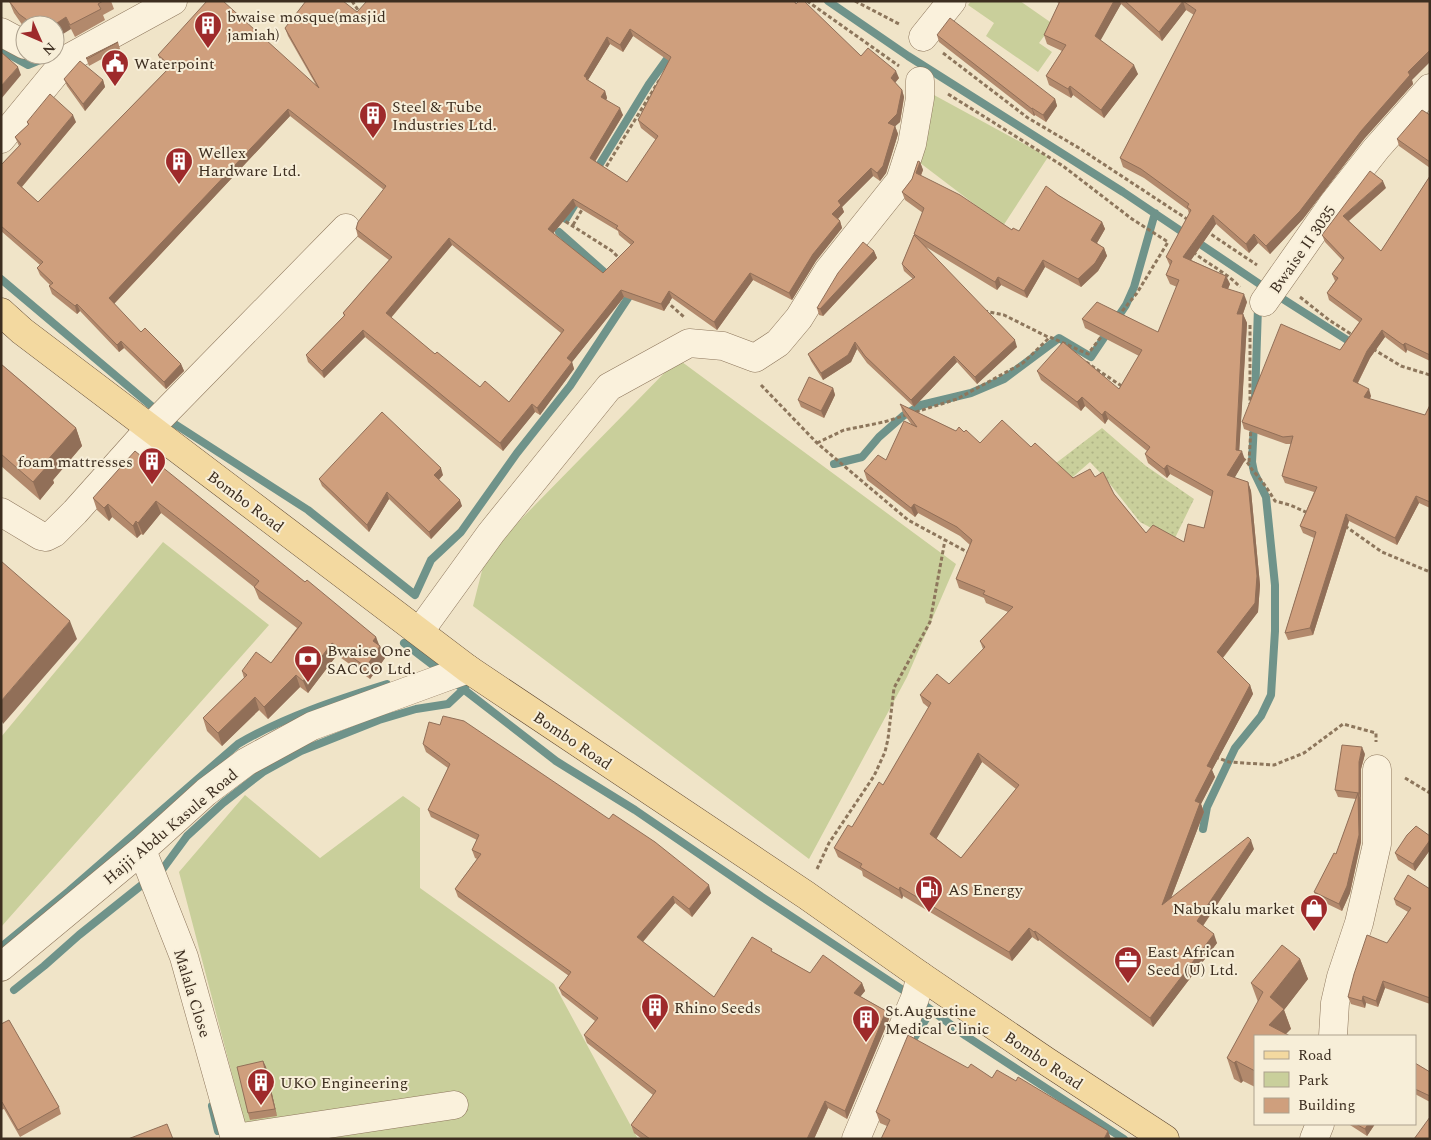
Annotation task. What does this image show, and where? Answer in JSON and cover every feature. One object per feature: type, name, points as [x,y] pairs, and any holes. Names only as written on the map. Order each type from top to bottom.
[{"type":"main road","name":"Bombo Road","points":[[1,312],[22,331],[468,669],[806,895],[1138,1131],[1165,1139]]},
{"type":"street","points":[[65,55],[173,1]]},
{"type":"street","points":[[923,37],[952,1]]},
{"type":"street","points":[[1,32],[15,40]]},
{"type":"street","points":[[1,139],[55,65]]},
{"type":"street","points":[[420,631],[492,532],[609,387],[689,343],[723,346],[755,358],[778,343],[799,318],[828,271],[862,226],[900,181],[912,144],[920,98],[920,81]]},
{"type":"street","name":"Bwaise II 3035","points":[[1259,302],[1280,280],[1343,191],[1376,149],[1430,88]]},
{"type":"street","points":[[1,512],[41,536],[46,537],[54,533],[150,428],[346,228]]},
{"type":"street","name":"Hajji Abdu Kasule Road","points":[[1,967],[142,850],[206,792],[246,762],[312,726],[468,669]]},
{"type":"street","points":[[1333,1035],[1335,1003],[1358,923],[1377,844],[1377,769]]},
{"type":"street","name":"Malala Close","points":[[142,850],[184,957],[235,1138]]},
{"type":"street","points":[[856,1139],[915,998],[921,976]]},
{"type":"street","points":[[235,1138],[454,1105]]},
{"type":"street","points":[[1314,1139],[1320,1125]]},
{"type":"path","points":[[352,1],[365,20]]},
{"type":"path","points":[[807,1],[920,81],[945,92],[1063,166],[1132,219],[1168,242],[1175,244]]},
{"type":"path","points":[[855,1],[923,37],[1028,118],[1079,148],[1191,222]]},
{"type":"path","points":[[601,176],[662,76]]},
{"type":"path","points":[[573,225],[587,201]]},
{"type":"path","points":[[557,216],[612,251],[626,264]]},
{"type":"path","points":[[1199,227],[1280,280],[1329,320],[1361,341]]},
{"type":"path","points":[[1119,316],[1137,293],[1168,242]]},
{"type":"path","points":[[1187,248],[1209,265],[1234,280],[1259,302]]},
{"type":"path","points":[[663,298],[684,318]]},
{"type":"path","name":"Bwaise II 3035","points":[[1250,409],[1250,311],[1259,302]]},
{"type":"path","points":[[976,310],[1004,315],[1088,354],[1107,331]]},
{"type":"path","points":[[1050,337],[1074,354]]},
{"type":"path","points":[[818,443],[844,430],[884,422],[957,399],[1023,363],[1050,337]]},
{"type":"path","points":[[1369,346],[1400,366],[1430,375]]},
{"type":"path","points":[[1082,360],[1123,387]]},
{"type":"path","points":[[757,381],[818,443],[908,520],[979,560]]},
{"type":"path","points":[[1251,419],[1249,462],[1254,472],[1259,476],[1275,501],[1290,505],[1315,516]]},
{"type":"path","points":[[1240,456],[1249,462]]},
{"type":"path","points":[[1342,524],[1382,552],[1430,572]]},
{"type":"path","points":[[806,895],[829,842],[874,776],[885,752],[894,688],[930,622],[945,540]]},
{"type":"path","points":[[1210,754],[1229,762],[1274,765],[1304,754],[1343,724],[1376,733],[1377,769],[1397,774],[1430,793]]},
{"type":"green space","points":[[971,1],[1020,1],[1053,24],[1039,43],[1052,52],[1038,72],[986,36],[994,23],[968,5]]},
{"type":"green space","points":[[923,89],[1048,157],[1003,226],[911,156]]},
{"type":"green space","points":[[678,359],[956,564],[907,677],[809,859],[473,606],[486,555]]},
{"type":"green space","points":[[1102,428],[1146,466],[1194,499],[1174,540],[1140,522],[1090,462],[1059,489],[1043,473]]},
{"type":"green space","points":[[163,542],[269,625],[1,927],[1,737]]},
{"type":"green space","points":[[245,795],[320,858],[403,796],[420,808],[420,888],[554,984],[638,1139],[249,1139],[179,872]]},
{"type":"building","points":[[9,1],[103,1],[98,4],[101,9],[70,25],[65,15],[19,14]]},
{"type":"building","points":[[207,1],[223,1],[319,88],[285,28],[306,1],[343,1],[357,12],[367,1],[794,1],[796,4],[799,1],[804,1],[861,56],[868,48],[896,71],[891,78],[902,90],[897,114],[888,123],[895,126],[883,166],[877,173],[871,168],[838,201],[841,205],[832,214],[840,221],[813,254],[789,293],[750,273],[714,322],[669,291],[661,304],[621,290],[567,358],[572,362],[537,408],[532,404],[500,443],[363,330],[322,371],[306,355],[345,315],[343,313],[392,257],[356,229],[358,222],[386,186],[288,109],[109,298],[141,332],[145,328],[181,364],[164,382],[121,341],[117,345],[77,304],[75,306],[49,286],[53,283],[37,268],[43,262],[1,226],[1,165],[21,144],[15,137],[29,124],[27,122],[50,94],[73,115],[17,183],[38,202],[171,66],[158,55]],"holes":[[[630,29],[671,57],[638,120],[658,136],[627,182],[590,158],[620,108],[601,97],[605,91],[584,76],[607,37],[620,45]],[[573,199],[618,226],[616,228],[634,242],[603,273],[548,229]],[[449,238],[564,330],[509,402],[485,381],[480,387],[437,352],[435,354],[386,313]]]},
{"type":"building","points":[[1060,1],[1114,1],[1095,36],[1134,65],[1101,110],[1070,86],[1068,89],[1046,76],[1066,45],[1044,35]]},
{"type":"building","points":[[1125,1],[1183,1],[1159,32]]},
{"type":"building","points":[[1183,1],[1430,1],[1430,50],[1408,72],[1410,75],[1361,131],[1300,211],[1266,246],[1254,234],[1246,244],[1213,215],[1183,257],[1226,276],[1222,287],[1244,294],[1237,314],[1243,314],[1236,450],[1242,451],[1227,475],[1248,482],[1257,576],[1255,603],[1217,652],[1250,685],[1207,766],[1212,768],[1195,801],[1200,803],[1162,905],[1248,837],[1251,840],[1197,921],[1214,934],[1150,1018],[1035,931],[1029,928],[1009,952],[900,887],[899,890],[860,867],[862,864],[834,848],[848,825],[852,827],[879,782],[883,785],[931,703],[920,695],[937,674],[949,684],[985,647],[980,641],[1013,607],[983,594],[985,591],[956,579],[972,540],[957,527],[914,504],[911,508],[864,471],[878,455],[886,460],[904,421],[917,427],[900,404],[956,431],[959,427],[964,432],[966,430],[980,443],[1002,420],[1031,447],[1035,443],[1073,478],[1090,469],[1095,477],[1103,472],[1114,494],[1146,533],[1153,525],[1184,542],[1188,524],[1204,528],[1213,491],[1167,465],[1164,469],[1145,454],[1150,447],[1105,411],[1102,415],[1082,397],[1077,402],[1037,371],[1063,342],[1119,389],[1142,350],[1082,319],[1097,302],[1158,332],[1179,280],[1166,275],[1172,261],[1166,257],[1191,210],[1187,207],[1189,204],[1141,169],[1120,158],[1196,10]],"holes":[[[978,753],[1019,785],[961,858],[930,834]]]},
{"type":"building","points":[[950,18],[1055,99],[1043,115],[1032,109],[937,35]]},
{"type":"building","points":[[118,42],[87,59],[86,58]]},
{"type":"building","points":[[1,52],[18,67],[1,86]]},
{"type":"building","points":[[80,61],[103,80],[83,104],[64,79]]},
{"type":"building","points":[[1422,110],[1430,115],[1430,162],[1397,139]]},
{"type":"building","points":[[918,161],[920,162],[916,173],[960,195],[1012,230],[1013,228],[1019,231],[1046,186],[1102,222],[1091,240],[1104,248],[1095,263],[1078,279],[1043,260],[1024,291],[998,277],[995,282],[914,234],[924,208],[902,192],[912,179]]},
{"type":"building","points":[[1370,171],[1383,181],[1343,216],[1381,251],[1430,176],[1430,355],[1405,343],[1403,345],[1382,330],[1367,351],[1353,381],[1369,389],[1364,397],[1425,415],[1430,405],[1430,502],[1416,496],[1395,538],[1346,514],[1310,628],[1285,633],[1316,532],[1300,526],[1317,487],[1282,476],[1293,436],[1283,437],[1242,422],[1281,324],[1340,350],[1362,319],[1327,293],[1338,278],[1332,274],[1344,258],[1322,235]]},
{"type":"building","points":[[914,235],[1015,340],[975,377],[954,356],[911,400],[865,356],[855,342],[848,355],[821,373],[808,354],[915,277],[902,264]]},
{"type":"building","points":[[863,242],[874,251],[820,309],[817,308],[838,273]]},
{"type":"building","points":[[1,364],[76,428],[45,463],[48,465],[33,482],[1,454]]},
{"type":"building","points":[[809,377],[833,388],[821,411],[798,400]]},
{"type":"building","points":[[382,412],[441,468],[434,475],[460,500],[429,532],[387,492],[367,525],[319,479]]},
{"type":"building","points":[[135,451],[147,461],[151,458],[305,582],[307,580],[376,637],[373,641],[380,646],[366,667],[332,643],[303,681],[296,675],[264,707],[255,697],[218,733],[203,718],[247,675],[242,671],[256,652],[271,663],[302,623],[254,587],[259,581],[156,501],[138,523],[136,521],[133,526],[108,504],[104,508],[93,498]]},
{"type":"building","points":[[1,561],[70,621],[1,701]]},
{"type":"building","points":[[443,716],[464,721],[609,819],[613,814],[655,842],[709,885],[689,909],[673,896],[637,937],[714,997],[752,937],[772,949],[771,951],[810,973],[823,955],[862,983],[854,993],[886,1011],[845,1111],[825,1101],[807,1139],[650,1139],[631,1125],[656,1091],[584,1035],[598,1018],[559,988],[571,972],[455,889],[481,854],[472,850],[479,835],[428,810],[450,764],[423,744],[429,722],[440,725]]},
{"type":"building","points":[[1342,745],[1362,747],[1359,762],[1359,793],[1335,790]]},
{"type":"building","points":[[1358,793],[1359,835],[1347,886],[1339,904],[1314,892],[1334,853],[1336,854]]},
{"type":"building","points":[[1416,826],[1430,836],[1430,840],[1413,864],[1395,853],[1407,835]]},
{"type":"building","points":[[1408,875],[1430,889],[1430,998],[1383,981],[1376,1001],[1363,996],[1362,1001],[1348,997],[1367,935],[1387,943],[1411,908],[1394,899]]},
{"type":"building","points":[[1282,945],[1300,959],[1270,997],[1284,1009],[1269,1025],[1288,1035],[1254,1035],[1254,1070],[1236,1061],[1234,1063],[1227,1058],[1263,992],[1251,983]]},
{"type":"building","points":[[9,1020],[59,1107],[18,1130],[1,1102],[1,1024]]},
{"type":"building","points":[[908,1035],[968,1068],[971,1064],[992,1078],[997,1070],[1016,1081],[1018,1077],[1108,1131],[1104,1139],[881,1139],[890,1120],[876,1112]]},
{"type":"building","points":[[263,1061],[275,1109],[248,1113],[237,1067]]},
{"type":"building","points":[[1416,1064],[1430,1072],[1430,1096],[1416,1089]]},
{"type":"building","points":[[1430,1117],[1430,1139],[1414,1139]]},
{"type":"building","points":[[167,1124],[173,1139],[128,1139]]},
{"type":"building","points":[[1358,1125],[1367,1125],[1365,1129]]},
{"type":"waterway","points":[[828,1],[908,56],[1123,192],[1261,285],[1355,345]]},
{"type":"waterway","points":[[1,50],[15,58]]},
{"type":"waterway","points":[[595,172],[649,84],[672,52]]},
{"type":"waterway","points":[[566,219],[574,206]]},
{"type":"waterway","points":[[834,464],[862,457],[879,437],[903,416],[921,405],[971,393],[1004,379],[1059,338],[1091,357],[1126,305],[1134,287],[1155,213]]},
{"type":"waterway","points":[[559,232],[612,279]]},
{"type":"waterway","points":[[1,279],[167,419],[308,510],[415,595],[431,560],[461,532],[517,453],[570,386],[630,295],[626,292]]},
{"type":"waterway","points":[[1255,399],[1258,307]]},
{"type":"waterway","points":[[1203,829],[1207,807],[1235,748],[1261,716],[1271,695],[1275,631],[1275,585],[1266,497],[1254,472],[1252,462],[1254,423]]},
{"type":"waterway","points":[[404,643],[442,672]]},
{"type":"waterway","points":[[453,681],[556,761],[635,810],[915,998],[966,1036],[1124,1139]]},
{"type":"waterway","points":[[1,947],[69,891],[238,744],[292,717],[387,684]]},
{"type":"waterway","points":[[157,873],[162,870],[187,836],[223,803],[263,772],[301,751],[379,720],[416,709],[448,704],[465,688]]},
{"type":"waterway","points":[[14,990],[148,880]]},
{"type":"waterway","points":[[909,1046],[931,1011],[933,1013]]},
{"type":"waterway","points":[[212,1106],[218,1131]]},
{"type":"place","name":"bwaise mosque(masjid jamiah)","points":[[208,49]]},
{"type":"place","name":"Waterpoint","points":[[115,87]]},
{"type":"place","name":"Steel & Tube Industries Ltd.","points":[[373,139]]},
{"type":"place","name":"Wellex Hardware Ltd.","points":[[179,185]]},
{"type":"place","name":"foam mattresses","points":[[152,485]]},
{"type":"place","name":"Bwaise One SACCO Ltd.","points":[[308,683]]},
{"type":"place","name":"AS Energy","points":[[929,913]]},
{"type":"place","name":"Nabukalu market","points":[[1314,932]]},
{"type":"place","name":"East African Seed (U) Ltd.","points":[[1128,984]]},
{"type":"place","name":"Rhino Seeds","points":[[655,1031]]},
{"type":"place","name":"St.Augustine Medical Clinic","points":[[866,1043]]},
{"type":"place","name":"UKO Engineering","points":[[261,1106]]}]
